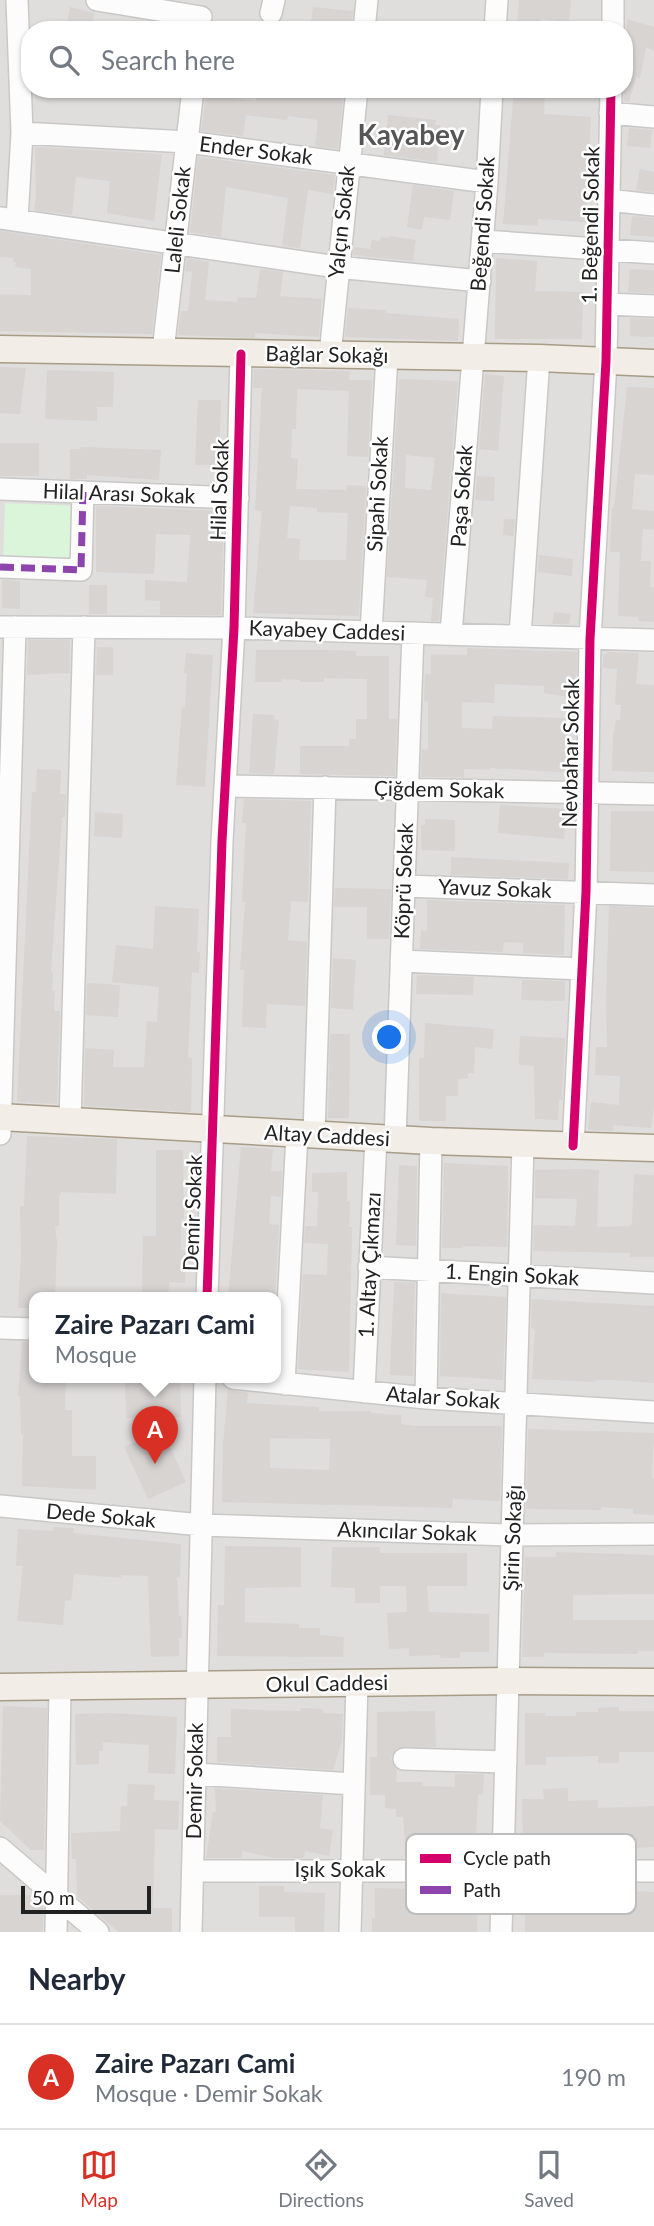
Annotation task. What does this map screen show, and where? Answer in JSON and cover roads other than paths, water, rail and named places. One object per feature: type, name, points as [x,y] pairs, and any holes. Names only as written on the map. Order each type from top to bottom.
[{"type":"main road","name":"Bağlar Sokağı","points":[[0,349],[539,358],[654,363]]},
{"type":"main road","name":"Altay Caddesi","points":[[0,1117],[431,1141],[654,1148]]},
{"type":"main road","name":"Okul Caddesi","points":[[0,1687],[509,1681],[654,1682]]},
{"type":"street","points":[[17,0],[22,133],[8,219],[337,267],[480,281]]},
{"type":"street","points":[[97,0],[201,16]]},
{"type":"street","points":[[365,21],[367,0]]},
{"type":"street","points":[[495,21],[496,0]]},
{"type":"street","points":[[613,0],[613,21]]},
{"type":"street","name":"Laleli Sokak","points":[[163,351],[191,98]]},
{"type":"street","name":"Yalçın Sokak","points":[[330,355],[356,98]]},
{"type":"street","name":"Beğendi Sokak","points":[[472,358],[480,281],[492,98]]},
{"type":"street","name":"1. Beğendi Sokak","points":[[606,360],[611,98]]},
{"type":"street","points":[[610,113],[654,117]]},
{"type":"street","name":"Ender Sokak","points":[[22,133],[187,142],[487,182]]},
{"type":"street","points":[[608,200],[654,205]]},
{"type":"street","points":[[483,241],[654,253]]},
{"type":"street","points":[[607,304],[654,306]]},
{"type":"street","name":"Hilal Sokak","points":[[225,786],[238,498],[241,354]]},
{"type":"street","name":"Sipahi Sokak","points":[[371,632],[387,356]]},
{"type":"street","name":"Paşa Sokak","points":[[451,634],[472,358]]},
{"type":"street","points":[[520,636],[539,358]]},
{"type":"street","name":"Nevbahar Sokak","points":[[573,1146],[586,892],[590,639],[606,360]]},
{"type":"street","name":"Hilal Arası Sokak","points":[[0,489],[238,498]]},
{"type":"street","points":[[0,567],[81,570],[83,492]]},
{"type":"street","points":[[0,1134],[7,627]]},
{"type":"street","name":"Kayabey Caddesi","points":[[7,627],[233,628],[654,640]]},
{"type":"street","points":[[70,1121],[84,627]]},
{"type":"street","name":"Köprü Sokak","points":[[385,1138],[401,961],[413,633]]},
{"type":"street","name":"Çiğdem Sokak","points":[[225,786],[654,794]]},
{"type":"street","name":"Demir Sokak","points":[[207,1292],[225,786]]},
{"type":"street","points":[[284,1384],[305,1134],[325,788]]},
{"type":"street","name":"Yavuz Sokak","points":[[404,886],[654,895]]},
{"type":"street","name":"Köprü Sokak","points":[[401,961],[582,969]]},
{"type":"street","name":"1. Altay Çıkmazı","points":[[363,1392],[369,1267],[385,1138]]},
{"type":"street","points":[[426,1398],[431,1141]]},
{"type":"street","name":"Şirin Sokağı","points":[[504,1834],[523,1144]]},
{"type":"street","name":"1. Engin Sokak","points":[[369,1267],[654,1283]]},
{"type":"street","points":[[0,1328],[29,1329]]},
{"type":"street","name":"Demir Sokak","points":[[191,1932],[205,1383]]},
{"type":"street","name":"Atalar Sokak","points":[[276,1383],[426,1398],[654,1412]]},
{"type":"street","name":"Dede Sokak","points":[[0,1506],[202,1525]]},
{"type":"street","name":"Akıncılar Sokak","points":[[202,1525],[513,1535],[654,1534]]},
{"type":"street","points":[[350,1932],[356,1683]]},
{"type":"street","points":[[56,1932],[60,1687]]},
{"type":"street","points":[[404,1759],[506,1762]]},
{"type":"street","points":[[195,1774],[354,1784]]},
{"type":"street","points":[[0,1848],[98,1932]]},
{"type":"street","name":"Işık Sokak","points":[[194,1871],[406,1870]]},
{"type":"street","name":"Işık Sokak","points":[[636,1871],[654,1871]]},
{"type":"street","name":"Şirin Sokağı","points":[[502,1914],[502,1932]]},
{"type":"place","name":"Zaire Pazarı Cami","points":[[155,1464]]},
{"type":"district","name":"Kayabey","points":[[411,135]]}]
